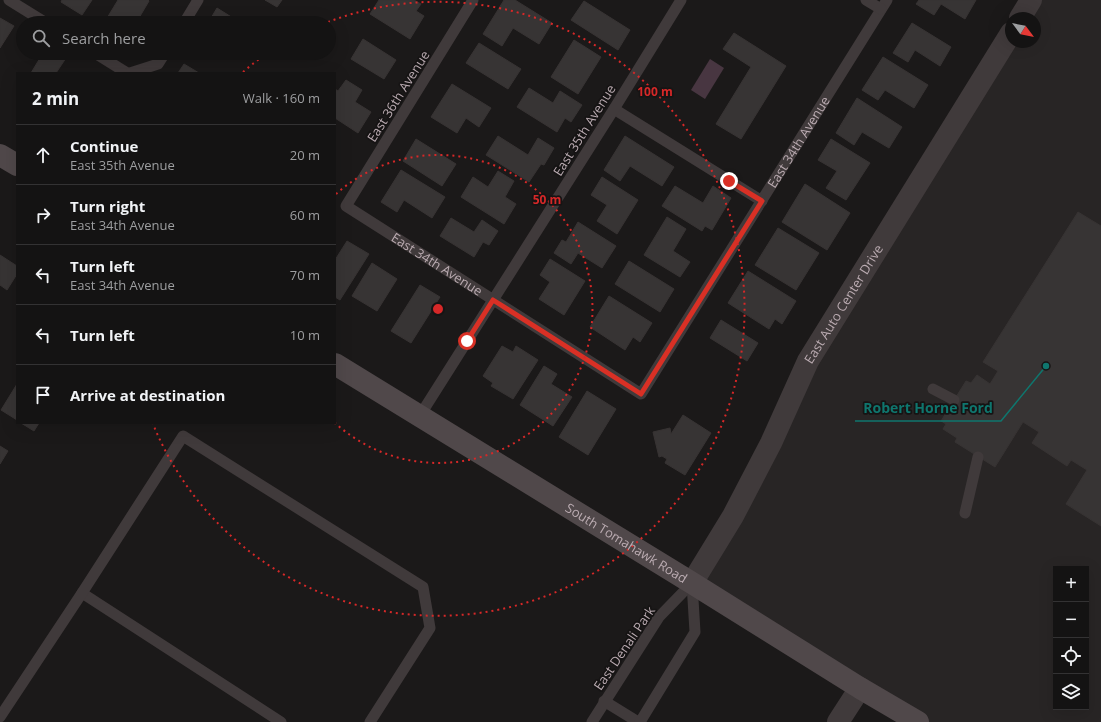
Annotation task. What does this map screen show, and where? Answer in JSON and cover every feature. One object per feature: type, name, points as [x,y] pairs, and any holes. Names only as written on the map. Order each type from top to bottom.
[{"type":"main road","points":[[0,155],[16,164]]},
{"type":"main road","name":"South Tomahawk Road","points":[[336,365],[860,688],[918,722]]},
{"type":"street","points":[[1024,12],[1031,0]]},
{"type":"street","name":"East Auto Center Drive","points":[[692,583],[733,516],[771,443],[808,361],[1005,43]]},
{"type":"street","points":[[838,722],[860,688]]},
{"type":"lane","points":[[9,0],[35,16]]},
{"type":"lane","points":[[188,16],[198,0]]},
{"type":"lane","name":"East 36th Avenue","points":[[346,206],[473,0]]},
{"type":"lane","name":"East 35th Avenue","points":[[419,417],[614,109],[680,0]]},
{"type":"lane","points":[[866,0],[884,5]]},
{"type":"lane","name":"East 34th Avenue","points":[[346,206],[641,394],[884,5]]},
{"type":"lane","points":[[107,60],[126,72]]},
{"type":"lane","points":[[131,72],[158,64],[161,60]]},
{"type":"lane","points":[[614,109],[762,201]]},
{"type":"lane","points":[[933,389],[954,400]]},
{"type":"lane","points":[[0,716],[82,593],[183,436],[423,587],[430,628],[370,722]]},
{"type":"lane","points":[[965,513],[978,457]]},
{"type":"lane","points":[[604,701],[639,722],[695,632],[692,583]]},
{"type":"lane","name":"East Denali Park","points":[[592,722],[659,617],[692,583]]},
{"type":"lane","points":[[82,593],[281,722]]},
{"type":"shaded area","points":[[1031,0],[1101,0],[1101,722],[919,722],[692,583],[771,443],[1007,48],[1041,48],[1041,12],[1024,12]]},
{"type":"shaded area","points":[[710,59],[724,68],[705,99],[691,90]]},
{"type":"building","points":[[62,0],[92,0],[82,15],[61,2]]},
{"type":"building","points":[[118,0],[149,1],[140,16],[108,16]]},
{"type":"building","points":[[265,0],[282,0],[277,7]]},
{"type":"building","points":[[379,0],[414,0],[421,4],[416,11],[424,16],[410,39],[370,14]]},
{"type":"building","points":[[504,0],[515,0],[552,23],[539,44],[513,28],[502,46],[483,34]]},
{"type":"building","points":[[919,0],[976,0],[965,19],[941,4],[934,15],[916,4]]},
{"type":"building","points":[[584,1],[630,30],[618,50],[571,20]]},
{"type":"building","points":[[217,8],[230,16],[212,16]]},
{"type":"building","points":[[0,18],[14,26],[0,48]]},
{"type":"building","points":[[912,23],[951,47],[940,66],[915,50],[908,62],[893,53]]},
{"type":"building","points":[[734,33],[786,66],[741,139],[716,124],[751,67],[723,49]]},
{"type":"building","points":[[363,39],[396,60],[384,79],[351,59]]},
{"type":"building","points":[[574,40],[601,57],[578,94],[551,77]]},
{"type":"building","points":[[479,43],[521,69],[508,89],[466,63]]},
{"type":"building","points":[[883,57],[928,85],[914,108],[885,90],[878,100],[862,90]]},
{"type":"building","points":[[39,60],[65,60],[57,72],[32,72]]},
{"type":"building","points":[[184,64],[197,72],[179,72]]},
{"type":"building","points":[[346,80],[362,90],[355,102],[371,112],[358,133],[336,119],[336,90],[338,91]]},
{"type":"building","points":[[452,84],[491,108],[479,127],[466,118],[457,133],[431,117]]},
{"type":"building","points":[[529,88],[553,103],[560,91],[582,105],[571,122],[565,118],[557,132],[517,107]]},
{"type":"building","points":[[857,98],[902,127],[889,148],[862,132],[854,145],[836,133]]},
{"type":"building","points":[[498,136],[528,155],[538,138],[554,148],[544,165],[541,164],[529,182],[486,155]]},
{"type":"building","points":[[625,136],[674,167],[662,186],[630,166],[620,181],[604,170]]},
{"type":"building","points":[[416,139],[456,164],[442,186],[403,161]]},
{"type":"building","points":[[831,139],[870,163],[846,200],[826,188],[837,171],[818,160]]},
{"type":"building","points":[[401,170],[445,197],[432,218],[404,200],[397,212],[381,202]]},
{"type":"building","points":[[498,171],[514,181],[505,197],[516,204],[504,224],[461,197],[473,177],[488,187]]},
{"type":"building","points":[[602,177],[638,200],[617,234],[597,221],[607,205],[591,195]]},
{"type":"building","points":[[805,184],[850,213],[827,250],[782,222]]},
{"type":"building","points":[[675,186],[703,203],[713,186],[731,198],[712,230],[705,226],[702,231],[662,206]]},
{"type":"building","points":[[1078,212],[1101,226],[1101,526],[1066,504],[1087,470],[1071,460],[1067,466],[1032,443],[1039,432],[1023,422],[995,467],[955,442],[957,438],[943,429],[946,424],[941,421],[966,381],[971,383],[977,375],[990,384],[998,371],[983,362]]},
{"type":"building","points":[[667,217],[686,229],[673,251],[690,262],[680,277],[644,255]]},
{"type":"building","points":[[451,218],[474,232],[482,220],[498,231],[489,245],[483,242],[474,257],[440,236]]},
{"type":"building","points":[[578,222],[616,246],[602,268],[578,253],[571,264],[554,253],[562,240],[566,242]]},
{"type":"building","points":[[778,228],[819,253],[796,290],[755,265]]},
{"type":"building","points":[[347,241],[369,254],[340,300],[336,298],[336,258]]},
{"type":"building","points":[[0,255],[16,265],[16,276],[7,290],[0,285]]},
{"type":"building","points":[[550,259],[585,281],[564,315],[539,299],[550,282],[540,275]]},
{"type":"building","points":[[629,261],[674,289],[660,312],[615,284]]},
{"type":"building","points":[[372,263],[397,279],[377,311],[352,296]]},
{"type":"building","points":[[748,271],[796,301],[782,324],[775,319],[769,329],[728,303]]},
{"type":"building","points":[[420,285],[440,297],[411,343],[391,331]]},
{"type":"building","points":[[609,296],[652,323],[640,342],[633,337],[625,350],[590,327]]},
{"type":"building","points":[[721,320],[758,343],[747,361],[710,338]]},
{"type":"building","points":[[502,346],[513,352],[516,346],[538,360],[513,399],[491,386],[493,383],[483,376]]},
{"type":"building","points":[[544,366],[557,374],[551,384],[572,397],[553,426],[520,405]]},
{"type":"building","points":[[16,386],[16,419],[1,410]]},
{"type":"building","points":[[587,391],[616,409],[588,455],[559,437]]},
{"type":"building","points":[[683,415],[711,433],[685,475],[665,463],[667,459],[662,456],[659,457],[653,432],[670,428],[671,434]]},
{"type":"building","points":[[23,424],[38,424],[34,431]]},
{"type":"building","points":[[0,446],[8,451],[0,464]]},
{"type":"place","name":"Robert Horne Ford","points":[[1046,366]]},
{"type":"route","points":[[467,341],[493,300],[641,394],[762,201],[729,181]]}]
